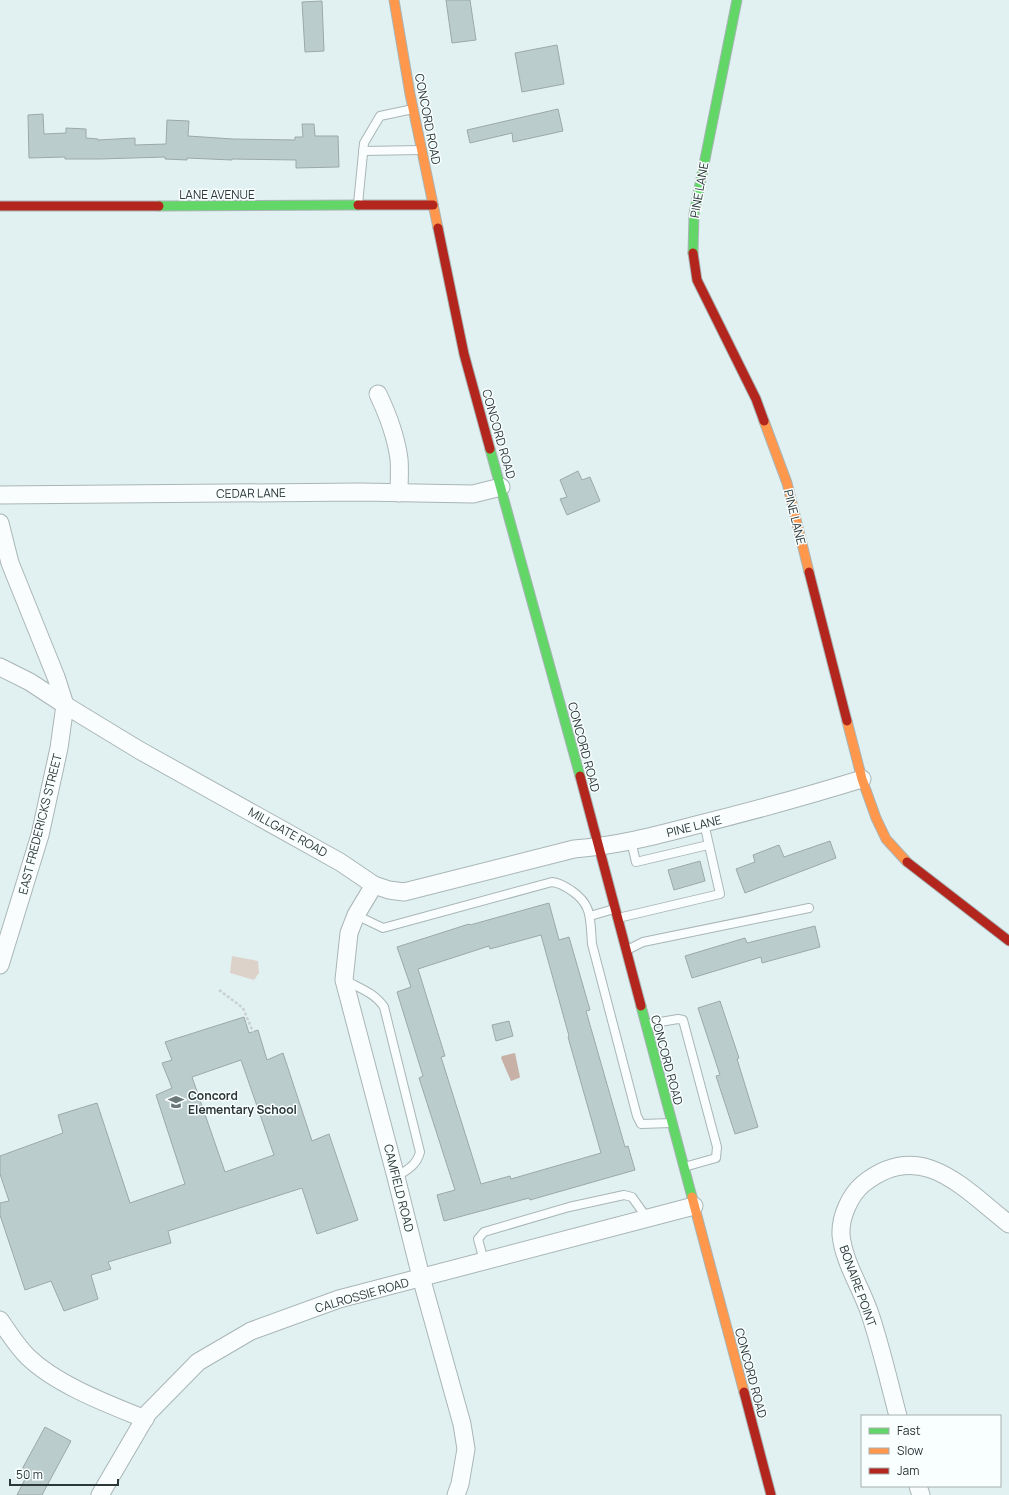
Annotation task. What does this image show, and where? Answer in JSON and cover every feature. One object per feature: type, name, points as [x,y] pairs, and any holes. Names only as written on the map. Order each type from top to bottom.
[{"type":"street","name":"CONCORD ROAD","points":[[394,0],[413,109],[464,354],[599,847],[771,1495]]},
{"type":"street","name":"PINE LANE","points":[[599,847],[631,842],[778,804],[862,778],[787,483],[756,399],[697,280],[693,251],[694,214],[737,0]]},
{"type":"street","name":"LANE AVENUE","points":[[0,206],[433,205]]},
{"type":"street","points":[[378,394],[388,415],[395,436],[399,460],[399,493]]},
{"type":"street","name":"CEDAR LANE","points":[[0,495],[473,494],[501,487]]},
{"type":"street","name":"EAST FREDERICKS STREET","points":[[0,523],[10,563],[56,677],[65,706],[60,748],[40,835],[0,965]]},
{"type":"street","name":"MILLGATE ROAD","points":[[0,667],[30,682],[65,706],[139,750],[340,862],[374,885],[389,890],[404,892],[574,849],[599,847]]},
{"type":"street","points":[[862,778],[876,818],[886,839],[907,862],[1009,941]]},
{"type":"street","name":"CAMFIELD ROAD","points":[[374,885],[356,915],[349,933],[344,980],[421,1277],[462,1424],[466,1449],[460,1484],[456,1495]]},
{"type":"street","name":"BONAIRE POINT","points":[[898,1415],[870,1314],[843,1251],[841,1233],[844,1215],[851,1199],[861,1185],[874,1175],[889,1168],[905,1164],[922,1166],[953,1180],[1009,1224]]},
{"type":"street","name":"CALROSSIE ROAD","points":[[100,1495],[148,1413],[198,1362],[251,1331],[339,1299],[694,1206]]},
{"type":"street","points":[[0,1320],[27,1356],[43,1369],[67,1384],[145,1419]]},
{"type":"lane","points":[[358,205],[364,143],[380,116],[413,109]]},
{"type":"lane","points":[[363,151],[422,150]]},
{"type":"lane","points":[[590,916],[616,913],[720,894],[704,823]]},
{"type":"lane","points":[[631,842],[636,862],[708,845]]},
{"type":"lane","points":[[356,915],[383,928],[552,882],[561,883],[580,896],[587,906],[590,916],[592,944],[636,1116],[641,1124],[672,1123]]},
{"type":"lane","points":[[626,950],[643,942],[809,908]]},
{"type":"lane","points":[[344,980],[372,994],[380,1000],[384,1007],[420,1152],[414,1166],[396,1177]]},
{"type":"lane","points":[[645,1024],[683,1020],[717,1147],[716,1158],[684,1168]]},
{"type":"lane","points":[[484,1261],[478,1239],[484,1232],[569,1207],[624,1195],[632,1197],[647,1218]]},
{"type":"path","points":[[219,990],[243,1008],[253,1032]]},
{"type":"shaded area","points":[[232,956],[258,961],[259,973],[254,980],[230,973]]},
{"type":"shaded area","points":[[515,1053],[520,1077],[511,1081],[501,1058],[502,1056]]},
{"type":"building","points":[[446,0],[470,0],[476,40],[452,43]]},
{"type":"building","points":[[322,1],[324,51],[305,52],[302,2]]},
{"type":"building","points":[[557,45],[564,84],[522,92],[515,53]]},
{"type":"building","points":[[558,109],[563,131],[513,142],[512,133],[470,143],[467,130]]},
{"type":"building","points":[[43,114],[44,134],[66,133],[66,128],[86,129],[86,138],[98,140],[135,138],[135,145],[166,144],[167,120],[189,121],[188,136],[233,139],[295,140],[295,137],[303,137],[302,124],[314,124],[315,136],[338,136],[339,167],[296,168],[296,160],[187,158],[187,160],[165,159],[165,157],[100,159],[65,159],[65,157],[29,158],[28,115]]},
{"type":"building","points":[[578,471],[582,480],[590,477],[600,501],[567,515],[560,499],[567,497],[560,480]]},
{"type":"building","points":[[830,841],[836,858],[745,893],[736,869],[755,862],[753,855],[779,845],[784,857]]},
{"type":"building","points":[[700,861],[705,881],[674,890],[668,870]]},
{"type":"building","points":[[549,903],[559,940],[569,937],[590,1010],[586,1011],[625,1147],[628,1146],[635,1170],[530,1200],[529,1198],[444,1221],[437,1195],[455,1190],[419,1078],[423,1076],[397,992],[411,987],[397,947],[469,924],[470,925]],"holes":[[[541,935],[569,1036],[568,1037],[601,1153],[511,1179],[510,1176],[481,1184],[441,1057],[445,1056],[418,969],[489,946],[490,949]]]},
{"type":"building","points":[[815,926],[820,947],[762,963],[761,957],[692,978],[685,956],[745,938],[747,943]]},
{"type":"building","points":[[720,1001],[739,1058],[737,1059],[758,1127],[735,1134],[716,1076],[720,1075],[698,1008]]},
{"type":"building","points":[[244,1017],[249,1033],[258,1030],[267,1060],[283,1053],[312,1141],[329,1134],[358,1220],[317,1234],[302,1188],[168,1231],[171,1243],[108,1262],[111,1269],[91,1275],[98,1299],[64,1311],[51,1281],[25,1290],[0,1215],[0,1203],[9,1201],[0,1174],[0,1156],[63,1133],[58,1115],[97,1103],[130,1203],[185,1184],[156,1095],[172,1088],[162,1063],[172,1060],[165,1042]],"holes":[[[241,1060],[274,1155],[225,1172],[192,1077]]]},
{"type":"building","points":[[509,1021],[513,1036],[496,1041],[492,1025]]},
{"type":"building","points":[[45,1427],[71,1441],[42,1495],[17,1495],[27,1475],[21,1471]]},
{"type":"traffic: fast","points":[[693,253],[694,214],[737,0]]},
{"type":"traffic: fast","points":[[159,206],[358,205]]},
{"type":"traffic: fast","points":[[490,449],[580,776]]},
{"type":"traffic: fast","points":[[641,1006],[692,1197]]},
{"type":"traffic: slow","points":[[394,0],[410,94],[438,228]]},
{"type":"traffic: slow","points":[[764,421],[787,483],[809,572]]},
{"type":"traffic: slow","points":[[847,721],[862,779],[876,818],[886,839],[907,862]]},
{"type":"traffic: slow","points":[[692,1197],[744,1392]]},
{"type":"traffic: jam","points":[[358,205],[433,205]]},
{"type":"traffic: jam","points":[[0,206],[159,206]]},
{"type":"traffic: jam","points":[[438,228],[464,354],[490,449]]},
{"type":"traffic: jam","points":[[693,253],[697,280],[756,399],[764,421]]},
{"type":"traffic: jam","points":[[809,572],[847,721]]},
{"type":"traffic: jam","points":[[580,776],[641,1006]]},
{"type":"traffic: jam","points":[[907,862],[1009,941]]},
{"type":"traffic: jam","points":[[744,1392],[771,1495]]},
{"type":"place","name":"Concord Elementary School","points":[[176,1102]]}]
